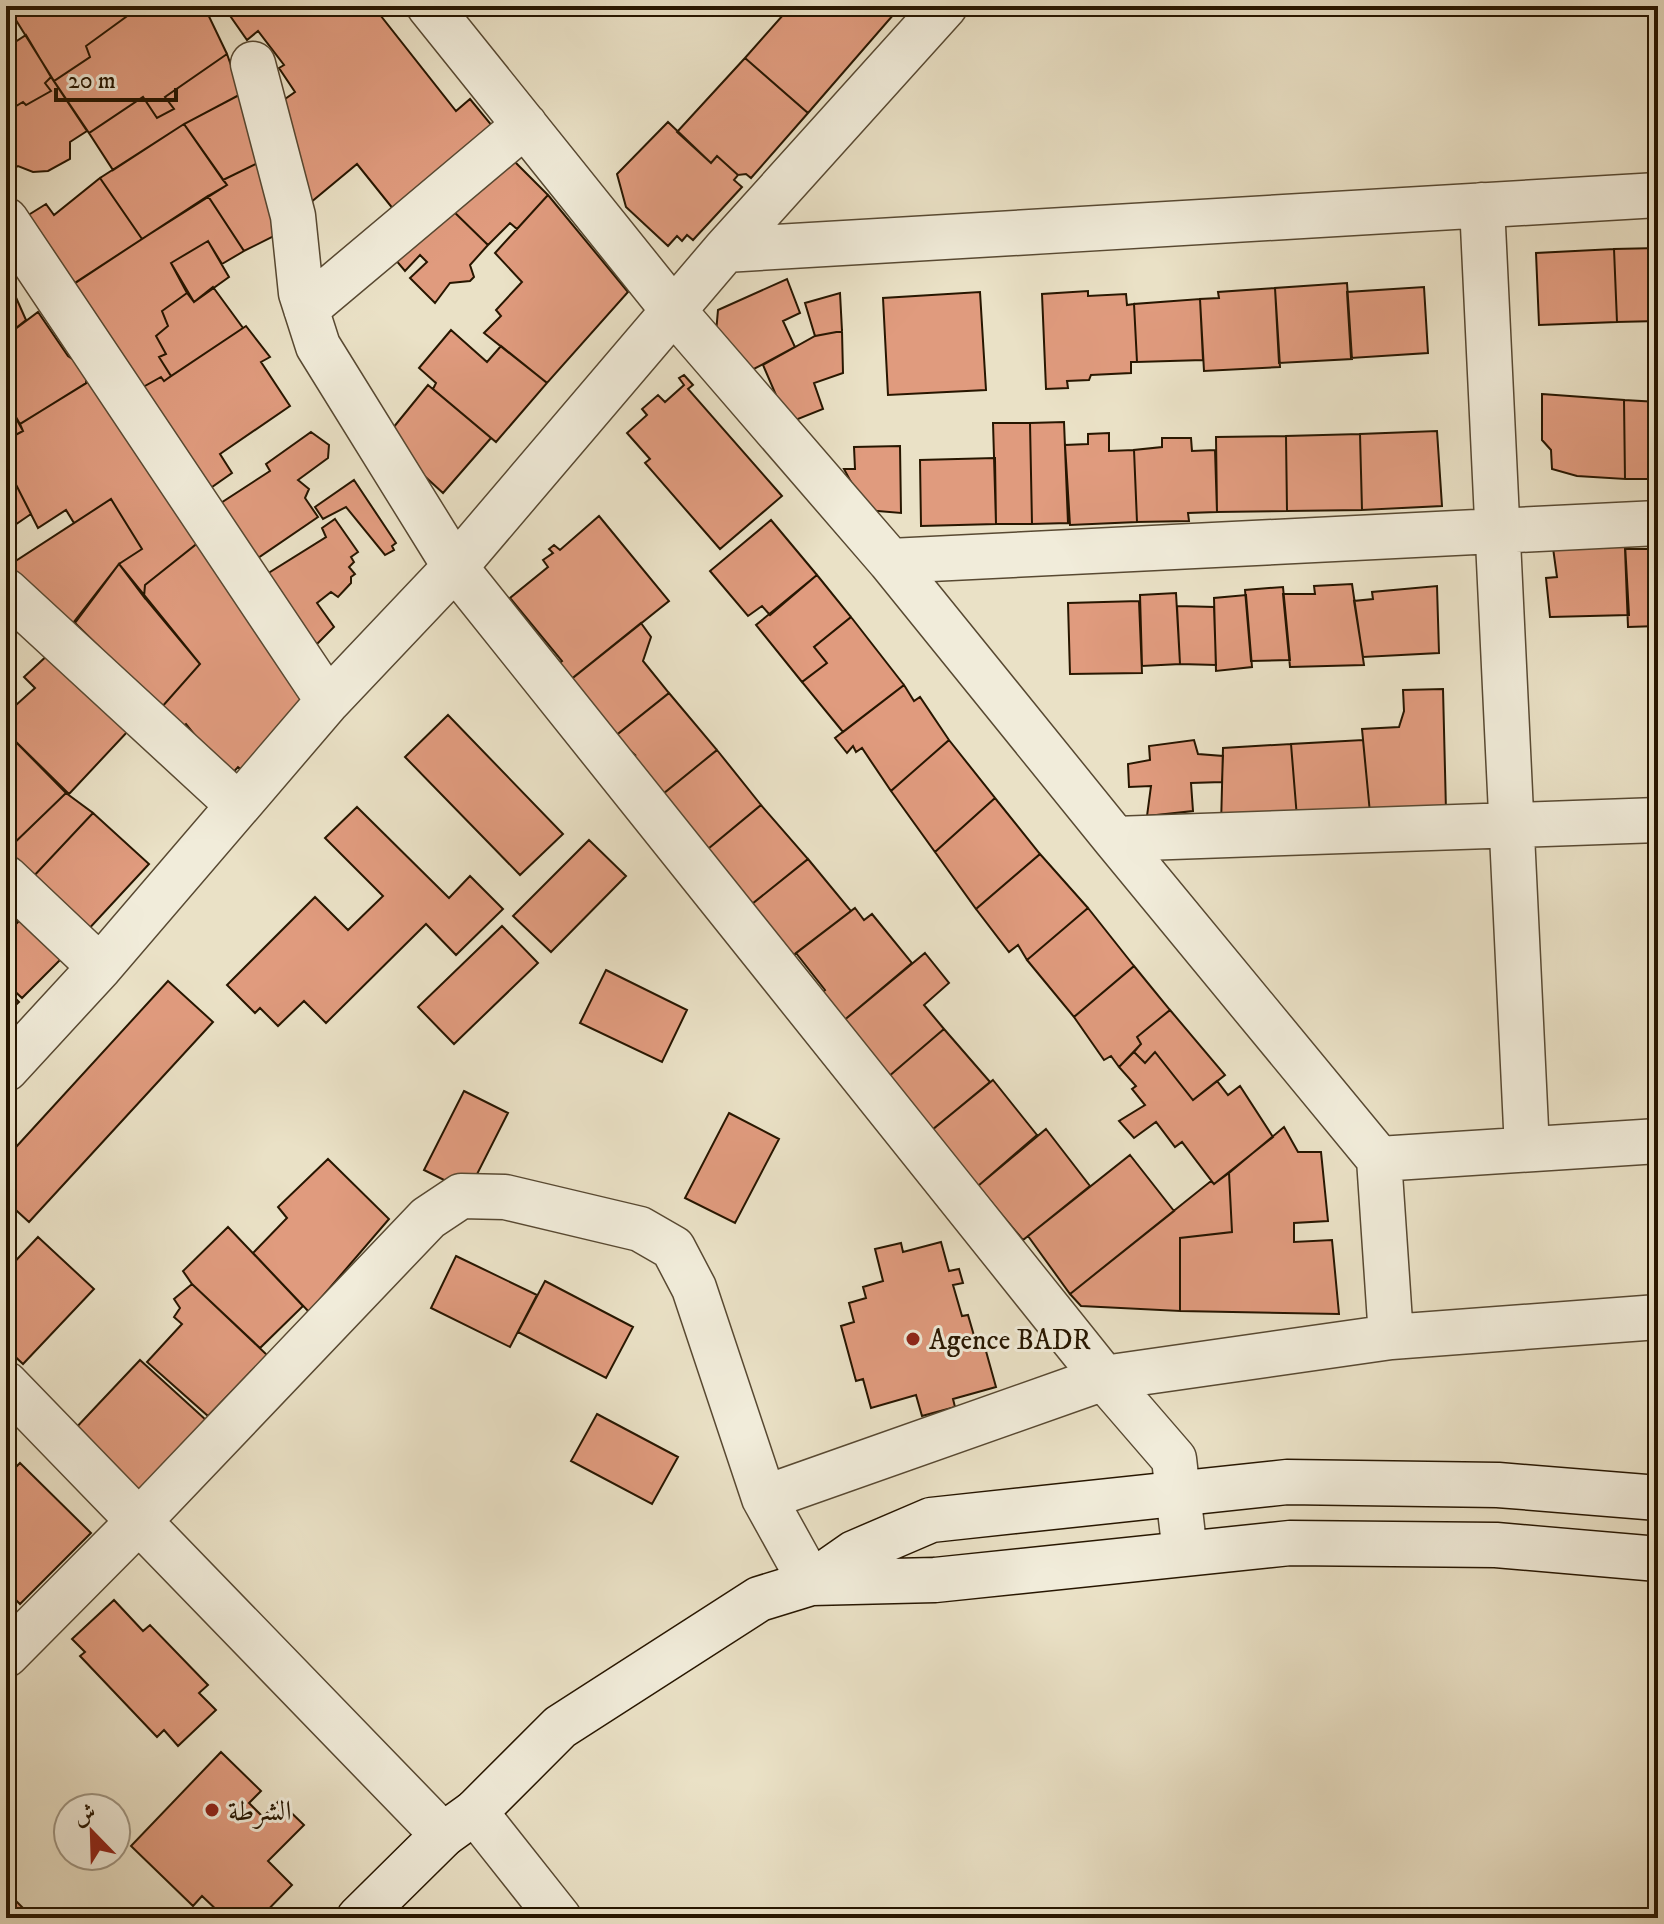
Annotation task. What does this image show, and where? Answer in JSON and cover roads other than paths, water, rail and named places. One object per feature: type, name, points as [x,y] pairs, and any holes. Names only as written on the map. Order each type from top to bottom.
[{"type":"street","points":[[429,6],[673,310],[890,561],[1379,1159],[1391,1337]]},
{"type":"street","points":[[6,1069],[100,967],[328,701],[455,567],[725,250],[945,6]]},
{"type":"street","points":[[253,64],[293,216],[301,293],[318,346],[455,567],[1104,1378],[1174,1459],[1185,1553]]},
{"type":"street","points":[[306,309],[525,125]]},
{"type":"street","points":[[725,250],[1658,195]]},
{"type":"street","points":[[1482,205],[1527,1149]]},
{"type":"street","points":[[6,220],[328,701]]},
{"type":"street","points":[[890,561],[1658,523]]},
{"type":"street","points":[[6,591],[237,804]]},
{"type":"street","points":[[1115,839],[1658,820]]},
{"type":"street","points":[[6,878],[100,967]]},
{"type":"street","points":[[1379,1159],[1658,1141]]},
{"type":"street","points":[[6,1655],[139,1521],[428,1218],[461,1196],[505,1197],[640,1229],[673,1248],[694,1288],[764,1498],[811,1583]]},
{"type":"street","points":[[764,1498],[1104,1378],[1391,1337],[1658,1317]]},
{"type":"street","points":[[6,1384],[139,1521],[559,1918]]},
{"type":"street","points":[[811,1583],[854,1553],[931,1520],[1287,1482],[1498,1485],[1658,1498]]},
{"type":"street","points":[[359,1918],[560,1727],[759,1599],[811,1583],[935,1580],[1290,1543],[1496,1545],[1658,1559]]},
{"type":"place","name":"Agence BADR","points":[[913,1339]]},
{"type":"place","name":"الشرطة","points":[[212,1810]]}]
